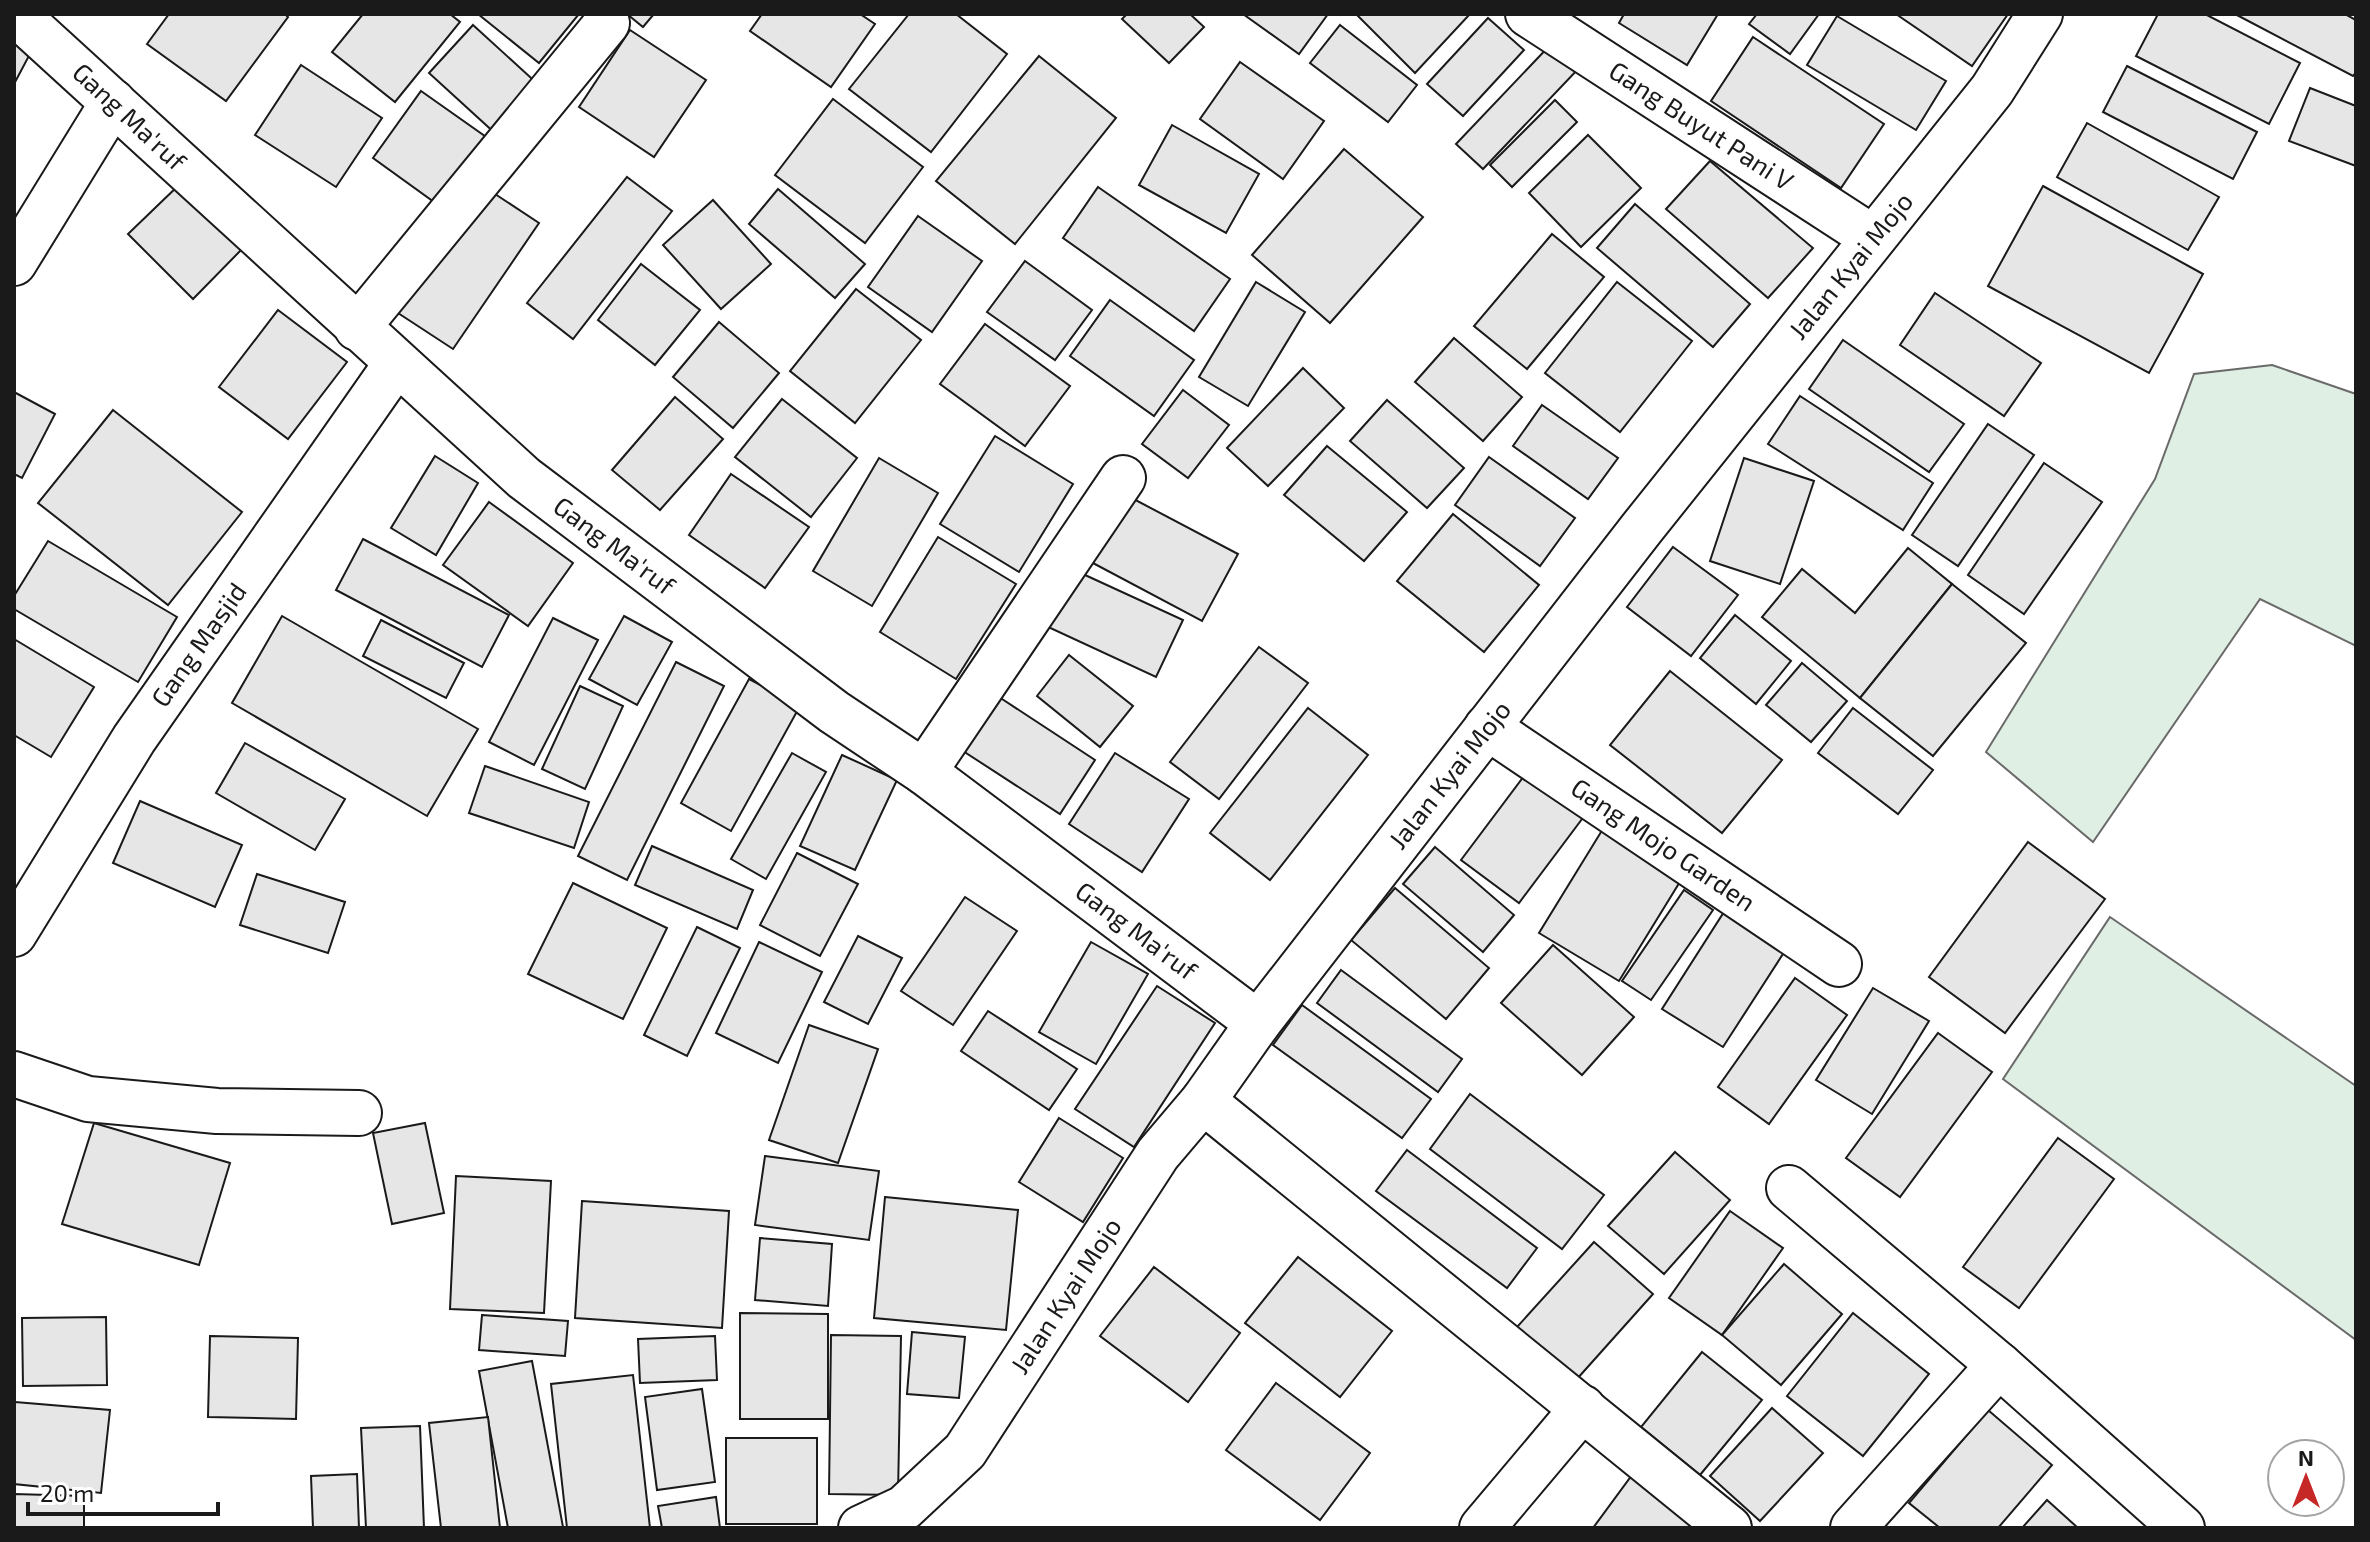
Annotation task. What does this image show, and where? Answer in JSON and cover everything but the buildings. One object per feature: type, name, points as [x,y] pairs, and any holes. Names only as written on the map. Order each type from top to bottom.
[{"type":"street","name":"Gang Ma'ruf","points":[[16,14],[524,478],[834,712],[924,772],[1258,1023]]},
{"type":"street","name":"Gang Buyut Pani V","points":[[1528,14],[1873,238]]},
{"type":"street","name":"Jalan Kyai Mojo","points":[[861,1528],[904,1508],[965,1451],[1158,1154],[1203,1101],[1258,1023],[1487,727],[1992,90],[2040,14]]},
{"type":"street","points":[[357,328],[607,23]]},
{"type":"street","points":[[14,263],[113,102]]},
{"type":"street","name":"Gang Masjid","points":[[14,934],[134,739],[396,364]]},
{"type":"street","points":[[924,772],[1123,478]]},
{"type":"street","name":"Gang Mojo Garden","points":[[1487,727],[1839,964]]},
{"type":"street","points":[[14,1074],[88,1099],[217,1111],[359,1113]]},
{"type":"street","points":[[1203,1101],[1729,1528]]},
{"type":"street","points":[[1789,1188],[1999,1365],[2182,1528]]},
{"type":"street","points":[[1853,1528],[1999,1365]]},
{"type":"street","points":[[1482,1528],[1583,1408]]},
{"type":"green space","points":[[2272,365],[2356,394],[2356,646],[2260,599],[2093,842],[1986,752],[2155,479],[2194,374]]},
{"type":"green space","points":[[2110,917],[2356,1086],[2356,1340],[2003,1079]]}]
